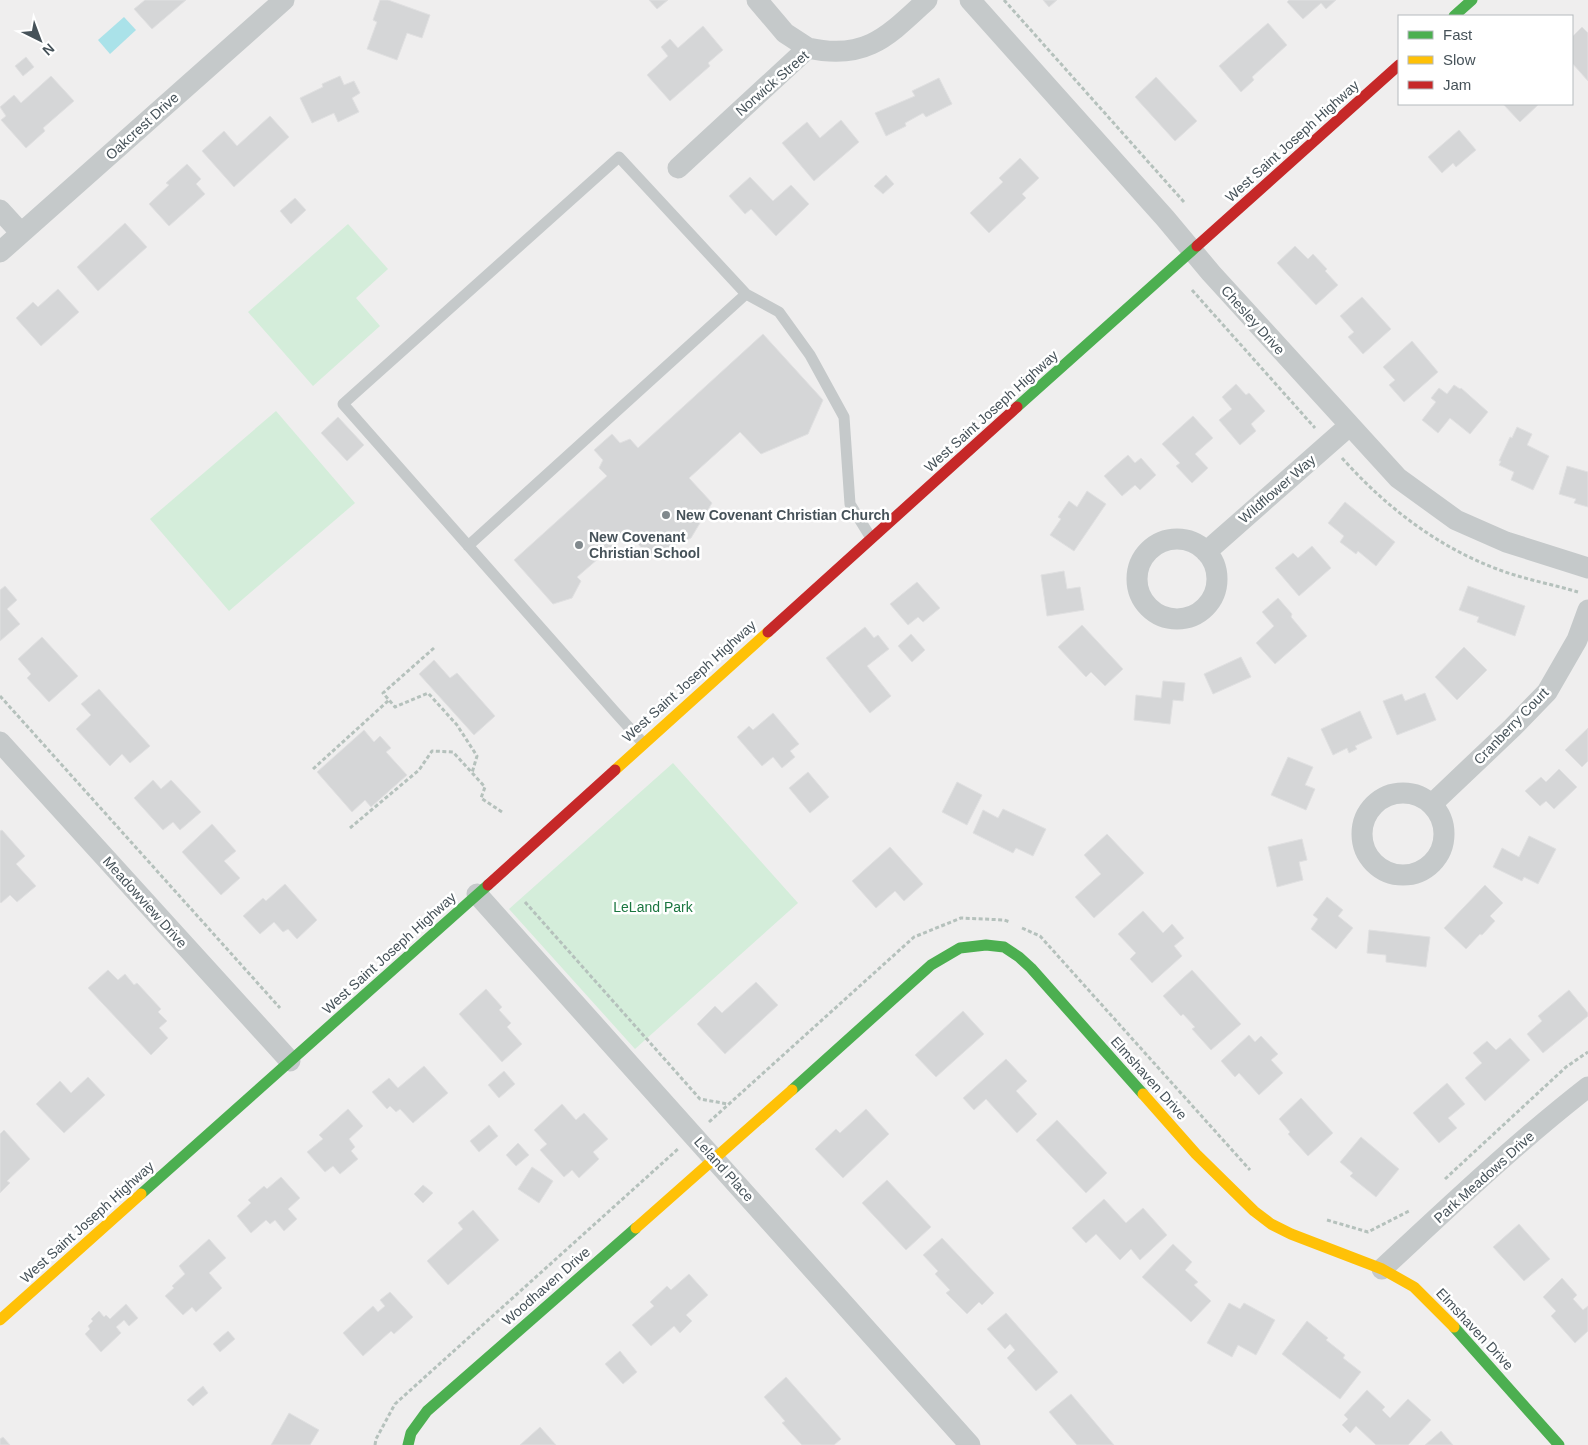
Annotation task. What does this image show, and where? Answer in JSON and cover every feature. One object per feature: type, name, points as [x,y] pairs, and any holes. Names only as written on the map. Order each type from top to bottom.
[{"type":"street","name":"Oakcrest Drive","points":[[0,252],[284,0]]},
{"type":"street","points":[[757,0],[785,33],[808,48]]},
{"type":"street","name":"Norwick Street","points":[[678,168],[808,48],[822,52],[844,53],[860,49],[880,40],[899,26],[927,0]]},
{"type":"street","name":"Chesley Drive","points":[[970,0],[1192,251],[1398,478],[1456,520],[1506,542],[1588,568]]},
{"type":"street","points":[[1455,15],[1472,0]]},
{"type":"street","name":"West Saint Joseph Highway","points":[[0,1320],[1398,66]]},
{"type":"street","points":[[0,210],[21,233]]},
{"type":"street","name":"Wildflower Way","points":[[1206,552],[1349,426]]},
{"type":"street","name":"Cranberry Court","points":[[1432,804],[1512,728],[1546,692],[1578,640],[1588,610]]},
{"type":"street","name":"Meadowview Drive","points":[[2,749],[290,1061]]},
{"type":"street","name":"Leland Place","points":[[477,894],[970,1445]]},
{"type":"street","name":"Elmshaven Drive","points":[[715,1159],[931,966],[960,948],[986,945],[1004,947],[1031,968],[1196,1154],[1254,1211],[1270,1224],[1291,1234],[1382,1269],[1414,1287],[1453,1325],[1559,1445]]},
{"type":"street","name":"Park Meadows Drive","points":[[1382,1269],[1563,1106],[1588,1087]]},
{"type":"street","name":"Woodhaven Drive","points":[[408,1445],[412,1433],[427,1410],[715,1159]]},
{"type":"lane","points":[[643,743],[343,404],[619,157],[746,294],[779,312],[810,355],[844,417],[850,504],[871,538]]},
{"type":"lane","points":[[468,546],[746,294]]},
{"type":"path","points":[[1004,0],[1184,202]]},
{"type":"path","points":[[434,648],[383,693],[395,707],[428,694],[457,725],[477,756],[472,773]]},
{"type":"path","points":[[0,696],[280,1008]]},
{"type":"path","points":[[313,769],[389,700]]},
{"type":"path","points":[[350,828],[419,770],[432,751],[453,752],[484,787],[481,798],[502,812]]},
{"type":"path","points":[[525,902],[700,1099],[728,1104]]},
{"type":"path","points":[[375,1445],[395,1404],[728,1104],[914,938],[961,918],[1004,920],[1040,936],[1251,1172]]},
{"type":"path","points":[[1438,1185],[1566,1067],[1588,1052]]},
{"type":"path","points":[[1323,1218],[1368,1232],[1410,1212],[1417,1205]]},
{"type":"green space","points":[[348,224],[388,269],[356,298],[380,326],[313,386],[248,312]]},
{"type":"green space","points":[[276,411],[355,503],[229,611],[150,519]]},
{"type":"green space","name":"LeLand Park","points":[[673,763],[798,903],[635,1049],[509,909]]},
{"type":"water","points":[[124,17],[136,30],[110,54],[98,40]]},
{"type":"building","points":[[145,0],[186,0],[152,29],[134,9]]},
{"type":"building","points":[[380,0],[388,0],[430,15],[422,38],[407,33],[397,60],[367,49],[377,22],[373,20]]},
{"type":"building","points":[[649,0],[668,0],[657,9]]},
{"type":"building","points":[[1043,0],[1057,0],[1049,7]]},
{"type":"building","points":[[1289,0],[1336,0],[1326,9],[1321,3],[1303,19],[1287,2]]},
{"type":"building","points":[[1268,23],[1287,45],[1252,77],[1254,80],[1241,92],[1219,66]]},
{"type":"building","points":[[703,26],[723,50],[708,63],[710,66],[670,101],[647,75],[668,56],[661,47],[670,39],[678,48]]},
{"type":"building","points":[[1582,27],[1588,33],[1588,81],[1573,64],[1573,36]]},
{"type":"building","points":[[26,57],[34,67],[23,76],[15,66]]},
{"type":"building","points":[[51,76],[74,101],[43,128],[45,131],[26,148],[1,120],[6,116],[0,107],[14,95],[21,103]]},
{"type":"building","points":[[340,76],[344,85],[354,81],[360,93],[352,98],[359,112],[338,122],[334,113],[312,123],[300,98],[323,87],[322,84]]},
{"type":"building","points":[[1156,77],[1197,121],[1175,141],[1135,97]]},
{"type":"building","points":[[939,78],[952,104],[926,117],[923,113],[905,123],[906,126],[886,136],[875,113],[915,96],[912,91]]},
{"type":"building","points":[[1504,105],[1538,105],[1520,122]]},
{"type":"building","points":[[270,116],[289,137],[234,187],[202,151],[224,131],[237,146]]},
{"type":"building","points":[[841,120],[859,142],[814,181],[782,143],[807,122],[820,138]]},
{"type":"building","points":[[1459,130],[1476,150],[1456,167],[1453,163],[1442,173],[1428,157]]},
{"type":"building","points":[[1020,158],[1039,178],[1022,194],[1026,198],[989,233],[970,213],[1003,182],[999,178]]},
{"type":"building","points":[[187,164],[201,179],[196,184],[205,194],[169,226],[149,204],[169,185],[166,183]]},
{"type":"building","points":[[886,175],[894,184],[883,194],[874,186]]},
{"type":"building","points":[[750,177],[773,201],[791,185],[809,204],[776,236],[751,209],[745,214],[729,196]]},
{"type":"building","points":[[295,198],[306,210],[291,224],[280,211]]},
{"type":"building","points":[[125,223],[147,247],[98,291],[77,267]]},
{"type":"building","points":[[1295,246],[1308,259],[1313,254],[1338,285],[1316,305],[1277,263]]},
{"type":"building","points":[[58,289],[79,312],[41,346],[16,318],[33,302],[38,307]]},
{"type":"building","points":[[1362,297],[1391,329],[1363,354],[1348,337],[1354,332],[1340,316]]},
{"type":"building","points":[[763,334],[823,400],[808,434],[761,454],[740,432],[689,478],[712,503],[691,538],[649,556],[628,533],[577,577],[581,581],[572,598],[553,604],[514,560],[607,476],[599,468],[603,460],[594,450],[612,434],[620,443],[630,439],[638,448]]},
{"type":"building","points":[[1412,341],[1438,372],[1404,402],[1389,385],[1395,380],[1383,367]]},
{"type":"building","points":[[1236,384],[1246,395],[1249,393],[1265,411],[1251,424],[1256,431],[1240,445],[1219,420],[1232,409],[1222,397]]},
{"type":"building","points":[[1454,385],[1461,388],[1488,412],[1470,434],[1450,418],[1438,433],[1422,420],[1436,402],[1431,398],[1439,388],[1447,394]]},
{"type":"building","points":[[1193,416],[1213,438],[1195,454],[1208,468],[1192,483],[1176,466],[1180,463],[1162,444]]},
{"type":"building","points":[[338,417],[364,445],[347,461],[321,433]]},
{"type":"building","points":[[1517,427],[1532,434],[1527,445],[1549,456],[1533,490],[1511,480],[1514,472],[1499,465],[1510,437],[1512,438]]},
{"type":"building","points":[[1128,455],[1135,463],[1141,458],[1156,475],[1140,490],[1135,485],[1122,496],[1104,476]]},
{"type":"building","points":[[1567,466],[1588,472],[1588,507],[1574,503],[1576,499],[1559,494]]},
{"type":"building","points":[[1087,491],[1106,504],[1074,551],[1050,535],[1061,519],[1058,517],[1069,501],[1077,507]]},
{"type":"building","points":[[1345,502],[1395,542],[1376,566],[1358,551],[1356,554],[1340,542],[1344,536],[1328,523]]},
{"type":"building","points":[[1312,546],[1331,568],[1299,596],[1275,568],[1293,553],[1298,558]]},
{"type":"building","points":[[1064,571],[1067,589],[1080,587],[1084,610],[1047,616],[1041,575]]},
{"type":"building","points":[[917,582],[940,608],[923,622],[918,617],[908,625],[890,604]]},
{"type":"building","points":[[5,586],[17,600],[7,609],[20,624],[0,641],[0,590]]},
{"type":"building","points":[[1468,586],[1525,606],[1515,636],[1477,622],[1479,617],[1459,610]]},
{"type":"building","points":[[1278,598],[1307,636],[1275,664],[1256,643],[1274,626],[1262,612]]},
{"type":"building","points":[[1082,625],[1123,669],[1105,686],[1091,672],[1086,677],[1058,647]]},
{"type":"building","points":[[865,627],[874,638],[878,635],[889,649],[867,666],[891,696],[870,713],[826,658]]},
{"type":"building","points":[[911,634],[925,650],[912,662],[898,646]]},
{"type":"building","points":[[42,637],[78,676],[49,702],[27,678],[31,674],[18,659]]},
{"type":"building","points":[[1464,647],[1487,670],[1457,700],[1435,677]]},
{"type":"building","points":[[1241,657],[1251,677],[1213,694],[1204,674]]},
{"type":"building","points":[[434,660],[450,678],[457,673],[495,716],[474,735],[419,674]]},
{"type":"building","points":[[1163,681],[1185,683],[1183,701],[1173,700],[1170,724],[1134,720],[1136,695],[1161,698]]},
{"type":"building","points":[[99,689],[150,746],[130,763],[122,754],[110,766],[76,729],[91,715],[81,704]]},
{"type":"building","points":[[1425,693],[1436,720],[1397,735],[1383,701],[1402,694],[1405,701]]},
{"type":"building","points":[[1360,711],[1372,738],[1355,746],[1357,749],[1349,753],[1347,748],[1333,755],[1321,729]]},
{"type":"building","points":[[773,713],[799,744],[790,751],[795,757],[782,768],[773,757],[762,766],[737,737],[749,726],[753,730]]},
{"type":"building","points":[[1588,728],[1588,761],[1582,767],[1565,750]]},
{"type":"building","points":[[364,730],[374,742],[380,736],[391,748],[386,752],[407,775],[371,807],[365,800],[352,812],[317,772]]},
{"type":"building","points":[[1288,757],[1313,767],[1305,785],[1315,789],[1306,810],[1271,795]]},
{"type":"building","points":[[1559,769],[1577,787],[1554,809],[1546,801],[1540,806],[1525,791],[1541,777],[1546,782]]},
{"type":"building","points":[[808,772],[829,797],[810,813],[789,788]]},
{"type":"building","points":[[153,780],[161,789],[171,780],[201,812],[180,830],[173,822],[163,830],[134,798]]},
{"type":"building","points":[[957,782],[982,795],[967,825],[942,812]]},
{"type":"building","points":[[1003,809],[1046,829],[1033,856],[1016,848],[1013,853],[973,833],[983,810],[998,818]]},
{"type":"building","points":[[212,824],[236,851],[224,861],[240,878],[221,895],[182,852]]},
{"type":"building","points":[[2,830],[25,856],[16,864],[36,886],[17,902],[10,895],[0,902],[0,831]]},
{"type":"building","points":[[1107,834],[1144,873],[1094,918],[1075,897],[1101,874],[1084,855]]},
{"type":"building","points":[[1529,836],[1556,849],[1538,884],[1524,877],[1522,881],[1493,867],[1502,848],[1519,857]]},
{"type":"building","points":[[1302,839],[1307,860],[1299,862],[1303,880],[1277,887],[1268,847]]},
{"type":"building","points":[[890,847],[923,884],[904,901],[895,891],[876,908],[852,881]]},
{"type":"building","points":[[285,884],[317,920],[297,939],[288,929],[283,932],[274,922],[260,934],[243,916],[263,898],[266,901]]},
{"type":"building","points":[[1485,885],[1503,903],[1490,916],[1495,921],[1466,949],[1444,928]]},
{"type":"building","points":[[1327,897],[1343,910],[1338,916],[1353,928],[1336,949],[1311,929],[1318,919],[1313,915]]},
{"type":"building","points":[[1143,911],[1163,933],[1172,924],[1184,938],[1174,946],[1182,956],[1152,983],[1130,959],[1136,953],[1118,934]]},
{"type":"building","points":[[1369,930],[1430,937],[1426,967],[1386,962],[1386,955],[1367,953]]},
{"type":"building","points":[[108,970],[118,980],[125,974],[134,985],[137,983],[161,1009],[158,1012],[167,1021],[159,1028],[168,1038],[151,1055],[88,988]]},
{"type":"building","points":[[1192,970],[1241,1024],[1211,1050],[1192,1029],[1195,1027],[1183,1014],[1181,1016],[1163,996]]},
{"type":"building","points":[[756,982],[778,1005],[725,1054],[697,1024],[715,1006],[722,1013]]},
{"type":"building","points":[[486,989],[502,1007],[499,1010],[511,1023],[507,1027],[522,1044],[502,1062],[459,1014]]},
{"type":"building","points":[[1569,990],[1588,1013],[1588,1016],[1543,1053],[1527,1034],[1542,1021],[1538,1016]]},
{"type":"building","points":[[963,1011],[984,1034],[936,1077],[915,1055]]},
{"type":"building","points":[[1249,1035],[1255,1042],[1261,1036],[1278,1054],[1271,1060],[1283,1073],[1259,1095],[1239,1073],[1235,1077],[1221,1061]]},
{"type":"building","points":[[1510,1038],[1530,1060],[1485,1101],[1465,1078],[1482,1063],[1473,1053],[1487,1041],[1496,1050]]},
{"type":"building","points":[[1006,1059],[1027,1081],[1016,1091],[1037,1114],[1017,1133],[986,1099],[974,1110],[963,1098]]},
{"type":"building","points":[[424,1066],[448,1093],[413,1123],[400,1109],[396,1112],[390,1106],[387,1109],[372,1092],[389,1078],[398,1088]]},
{"type":"building","points":[[504,1071],[515,1084],[499,1098],[488,1085]]},
{"type":"building","points":[[88,1077],[105,1095],[64,1133],[36,1104],[60,1081],[71,1093]]},
{"type":"building","points":[[1447,1083],[1465,1104],[1448,1118],[1457,1128],[1439,1143],[1413,1113]]},
{"type":"building","points":[[1301,1098],[1333,1133],[1308,1156],[1288,1134],[1290,1132],[1279,1119]]},
{"type":"building","points":[[562,1104],[576,1120],[584,1113],[608,1139],[593,1152],[599,1159],[579,1178],[572,1170],[564,1177],[540,1150],[547,1144],[534,1130]]},
{"type":"building","points":[[348,1109],[363,1126],[349,1139],[355,1147],[351,1151],[358,1159],[340,1174],[333,1166],[325,1172],[307,1152],[323,1139],[319,1135]]},
{"type":"building","points":[[866,1109],[889,1134],[843,1178],[815,1149],[836,1129],[840,1133]]},
{"type":"building","points":[[1057,1120],[1107,1173],[1086,1193],[1036,1140]]},
{"type":"building","points":[[489,1125],[498,1136],[479,1152],[470,1141]]},
{"type":"building","points":[[4,1130],[30,1159],[7,1181],[10,1183],[0,1193],[0,1134]]},
{"type":"building","points":[[1361,1137],[1399,1169],[1376,1197],[1350,1176],[1353,1173],[1340,1162]]},
{"type":"building","points":[[518,1143],[529,1155],[516,1166],[506,1155]]},
{"type":"building","points":[[532,1167],[553,1181],[539,1203],[518,1189]]},
{"type":"building","points":[[281,1177],[300,1198],[288,1209],[297,1219],[284,1231],[275,1220],[270,1224],[266,1220],[251,1233],[237,1216],[251,1203],[248,1200],[264,1186],[267,1189]]},
{"type":"building","points":[[887,1180],[931,1227],[906,1250],[862,1203]]},
{"type":"building","points":[[423,1185],[433,1193],[423,1203],[414,1194]]},
{"type":"building","points":[[1104,1199],[1126,1223],[1143,1208],[1167,1235],[1140,1260],[1131,1249],[1120,1260],[1096,1234],[1086,1243],[1072,1228]]},
{"type":"building","points":[[473,1210],[499,1240],[448,1285],[427,1261],[463,1229],[458,1223]]},
{"type":"building","points":[[1519,1224],[1550,1259],[1524,1281],[1493,1247]]},
{"type":"building","points":[[942,1238],[994,1293],[982,1305],[979,1302],[967,1314],[946,1293],[950,1290],[935,1274],[938,1271],[923,1255]]},
{"type":"building","points":[[209,1239],[226,1258],[209,1273],[222,1288],[196,1312],[192,1307],[183,1315],[165,1296],[174,1288],[172,1286],[185,1274],[179,1266]]},
{"type":"building","points":[[1173,1244],[1192,1262],[1185,1270],[1198,1282],[1194,1285],[1211,1301],[1191,1322],[1142,1277]]},
{"type":"building","points":[[689,1274],[708,1295],[686,1315],[692,1321],[680,1333],[674,1326],[651,1346],[632,1325],[654,1306],[650,1302],[667,1286],[671,1290]]},
{"type":"building","points":[[1562,1278],[1577,1295],[1573,1299],[1583,1310],[1588,1306],[1588,1331],[1575,1343],[1551,1316],[1556,1311],[1543,1297]]},
{"type":"building","points":[[390,1292],[413,1317],[394,1334],[391,1331],[363,1356],[343,1333],[373,1306],[378,1312],[385,1306],[380,1300]]},
{"type":"building","points":[[1229,1303],[1240,1309],[1244,1303],[1275,1320],[1256,1355],[1238,1345],[1232,1357],[1207,1343]]},
{"type":"building","points":[[126,1304],[138,1318],[129,1326],[124,1320],[116,1327],[121,1333],[101,1352],[85,1334],[90,1329],[88,1326],[93,1321],[91,1319],[99,1311],[104,1317],[106,1315],[110,1319]]},
{"type":"building","points":[[1006,1313],[1058,1372],[1036,1391],[1007,1358],[1015,1350],[1010,1344],[1005,1349],[987,1329]]},
{"type":"building","points":[[1307,1321],[1345,1355],[1343,1358],[1361,1372],[1340,1399],[1282,1354]]},
{"type":"building","points":[[228,1331],[235,1339],[220,1352],[213,1344]]},
{"type":"building","points":[[620,1351],[637,1372],[623,1384],[605,1364]]},
{"type":"building","points":[[786,1377],[841,1439],[834,1445],[802,1445],[782,1423],[785,1421],[764,1397]]},
{"type":"building","points":[[203,1386],[208,1393],[193,1406],[187,1400]]},
{"type":"building","points":[[1367,1390],[1385,1407],[1382,1410],[1390,1418],[1408,1399],[1431,1420],[1408,1445],[1376,1445],[1356,1426],[1350,1433],[1342,1425],[1348,1419],[1344,1415]]},
{"type":"building","points":[[1071,1394],[1114,1445],[1077,1445],[1049,1412]]},
{"type":"building","points":[[289,1413],[319,1430],[310,1445],[271,1445]]},
{"type":"building","points":[[540,1427],[556,1445],[520,1445]]},
{"type":"building","points":[[1441,1431],[1453,1445],[1425,1445]]},
{"type":"building","points":[[3,1437],[10,1445],[0,1445],[0,1439]]},
{"type":"traffic: fast","points":[[1455,15],[1472,0]]},
{"type":"traffic: fast","points":[[1017,407],[1197,246]]},
{"type":"traffic: fast","points":[[141,1194],[488,885]]},
{"type":"traffic: fast","points":[[792,1090],[931,965],[960,948],[986,945],[1004,947],[1031,968],[1143,1094]]},
{"type":"traffic: fast","points":[[408,1445],[411,1433],[427,1411],[636,1228]]},
{"type":"traffic: fast","points":[[1454,1327],[1559,1445]]},
{"type":"traffic: slow","points":[[615,770],[768,632]]},
{"type":"traffic: slow","points":[[636,1228],[792,1090]]},
{"type":"traffic: slow","points":[[1143,1094],[1196,1154],[1254,1211],[1271,1224],[1291,1234],[1382,1269],[1414,1287],[1454,1327]]},
{"type":"traffic: slow","points":[[0,1320],[141,1194]]},
{"type":"traffic: jam","points":[[1197,246],[1398,66]]},
{"type":"traffic: jam","points":[[768,632],[1017,407]]},
{"type":"traffic: jam","points":[[488,885],[615,770]]},
{"type":"place","name":"New Covenant Christian Church","points":[[666,515]]},
{"type":"place","name":"New Covenant Christian School","points":[[579,545]]}]
